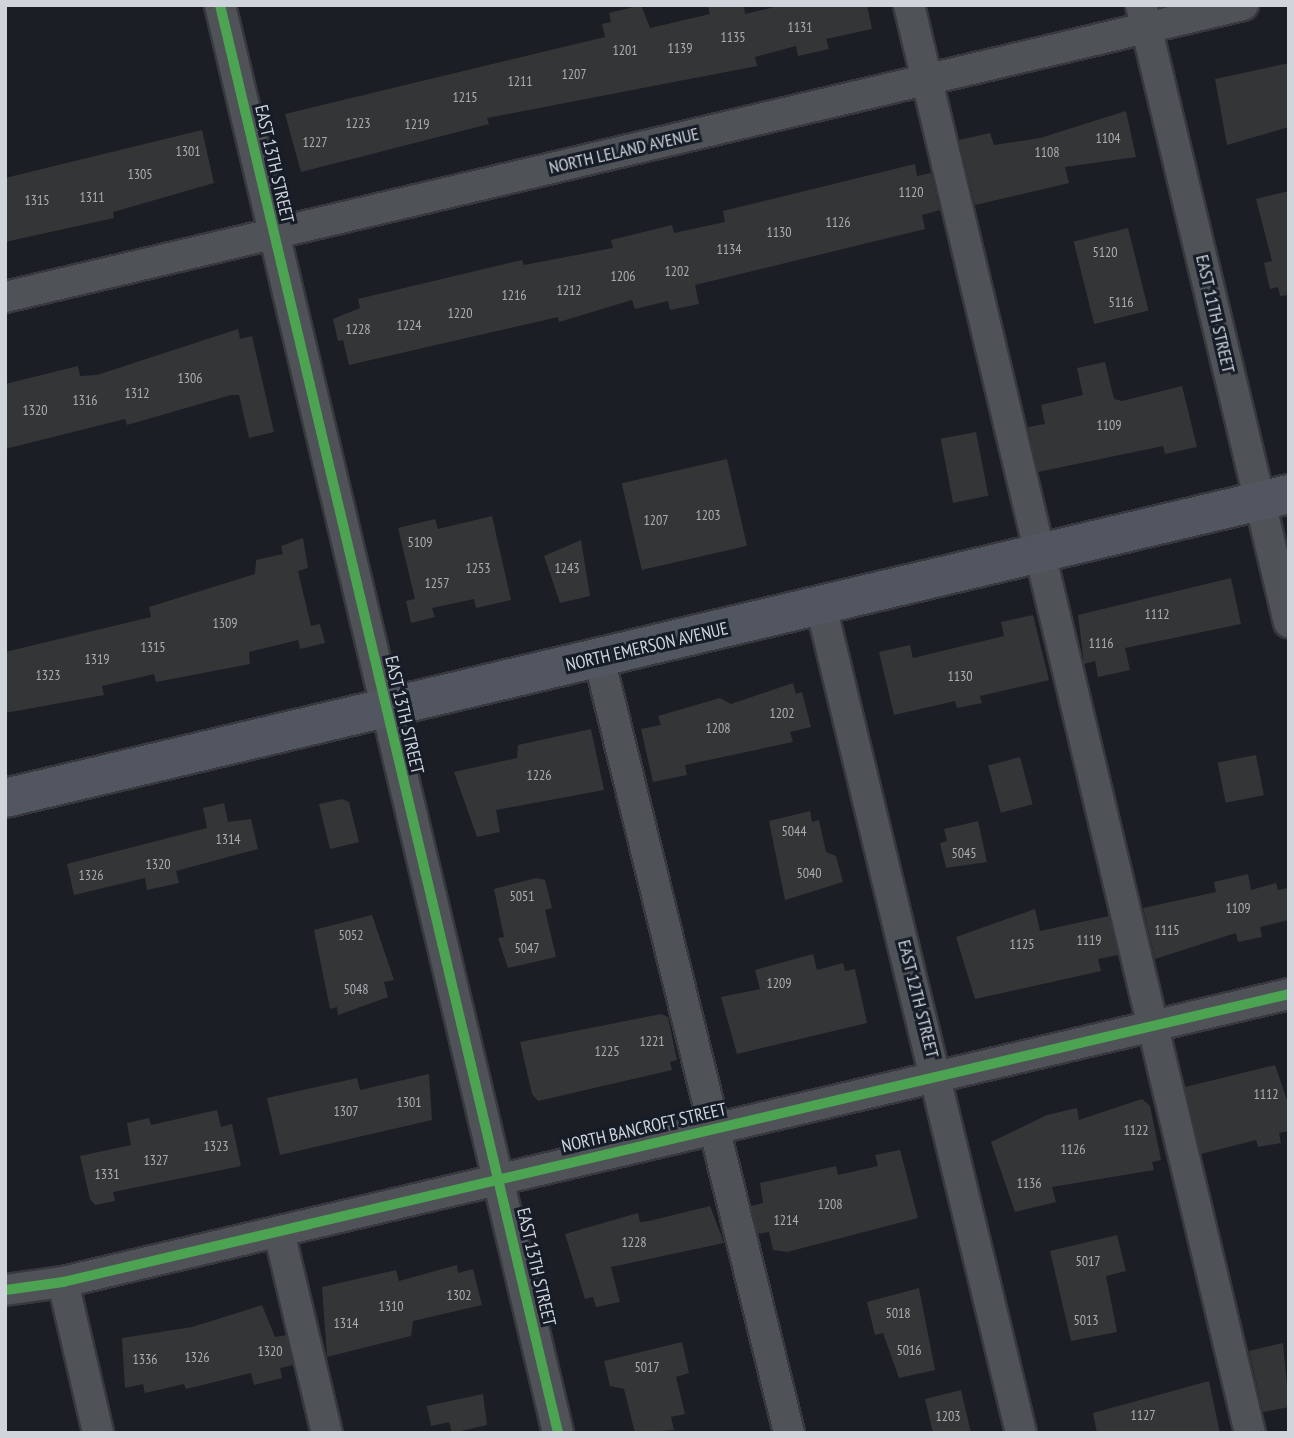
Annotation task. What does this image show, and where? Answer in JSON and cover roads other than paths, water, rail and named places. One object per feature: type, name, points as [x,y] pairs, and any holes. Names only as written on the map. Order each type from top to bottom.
[{"type":"main road","name":"NORTH EMERSON AVENUE","points":[[5,799],[1274,498]]},
{"type":"street","name":"EAST 13TH STREET","points":[[220,5],[558,1433]]},
{"type":"street","points":[[909,5],[1250,1433]]},
{"type":"street","name":"NORTH LELAND AVENUE","points":[[5,297],[928,80],[1143,17],[1244,5]]},
{"type":"street","name":"EAST 11TH STREET","points":[[1143,17],[1274,498],[1289,623]]},
{"type":"street","name":"EAST 12TH STREET","points":[[821,606],[937,1076],[1021,1433]]},
{"type":"street","points":[[599,658],[717,1129],[789,1433]]},
{"type":"street","name":"NORTH BANCROFT STREET","points":[[5,1290],[63,1282],[279,1233],[1289,994]]},
{"type":"street","points":[[279,1233],[327,1433]]},
{"type":"street","points":[[63,1282],[98,1433]]}]
